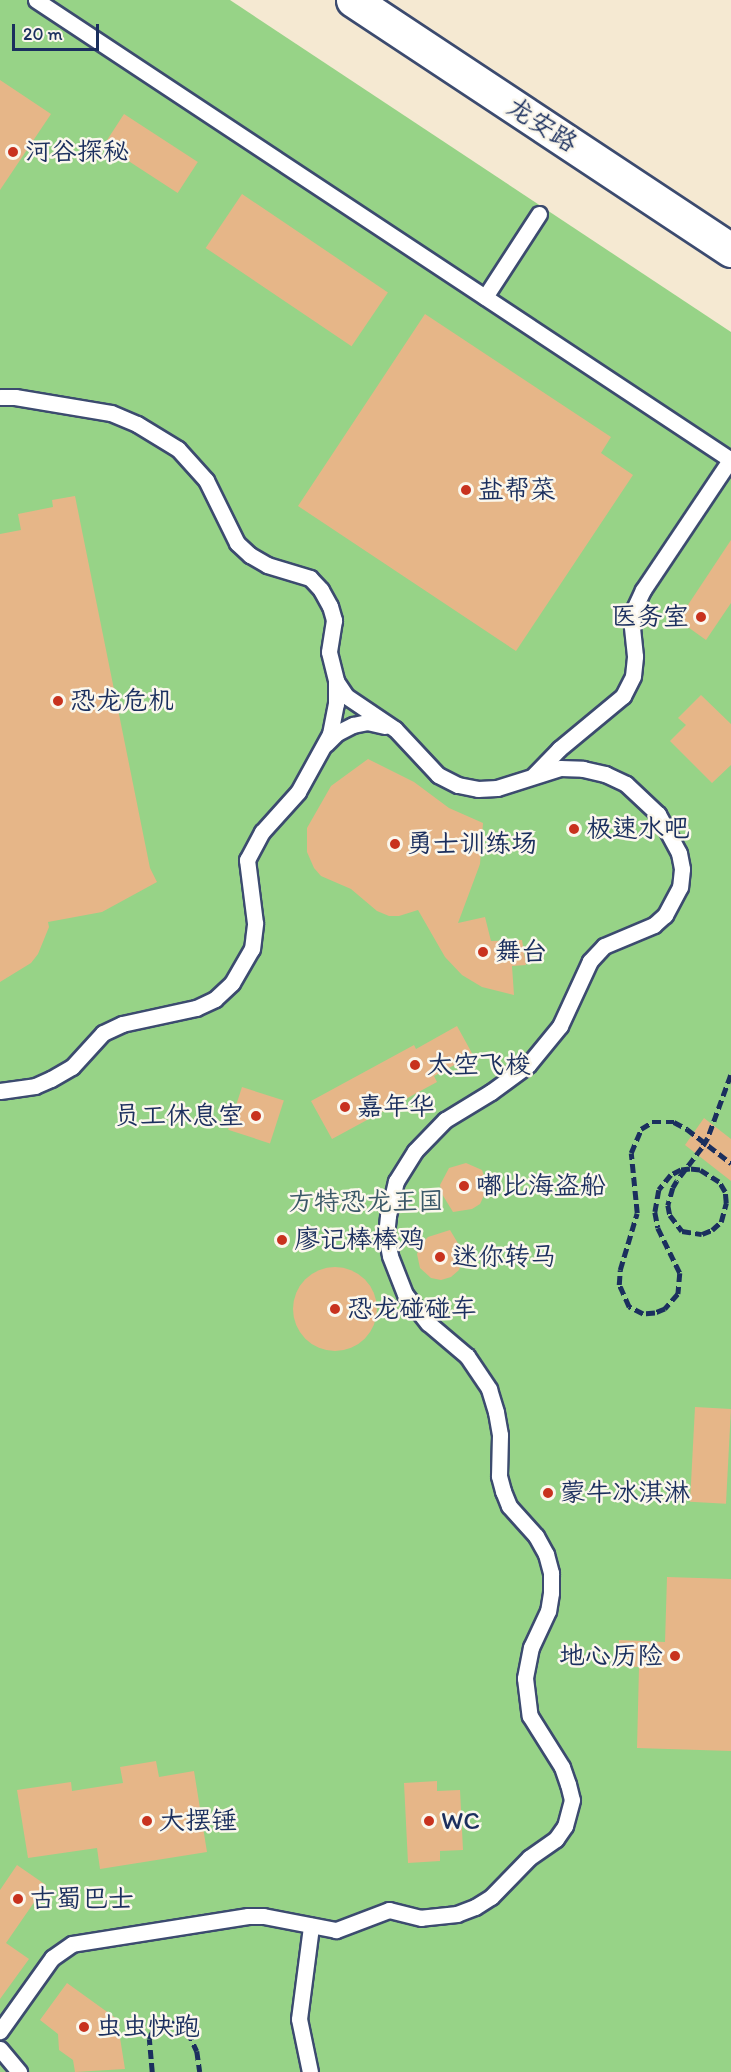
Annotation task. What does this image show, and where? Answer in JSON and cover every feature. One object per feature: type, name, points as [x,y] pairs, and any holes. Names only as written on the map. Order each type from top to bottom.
[{"type":"main road","name":"龙安路","points":[[353,0],[731,250]]},
{"type":"lane","points":[[36,0],[730,460],[634,607],[633,676],[622,696],[559,749],[534,775]]},
{"type":"lane","points":[[484,297],[539,214]]},
{"type":"lane","points":[[0,398],[15,397],[111,413],[138,424],[178,449],[206,480],[237,543],[267,566],[310,578],[321,590],[330,606],[334,620],[329,652],[336,681],[336,704],[330,734],[298,792],[262,832],[247,861],[247,878],[255,923],[252,949],[231,983],[215,999],[196,1008],[122,1024],[103,1034],[72,1066],[51,1079],[35,1086],[0,1090]]},
{"type":"lane","points":[[0,2031],[52,1958],[72,1944],[248,1916],[263,1916],[336,1930],[389,1910],[421,1918],[439,1918],[475,1907],[491,1897],[529,1858],[555,1839],[566,1826],[570,1814],[572,1800],[562,1767],[530,1716],[527,1699],[526,1663],[548,1611],[551,1593],[551,1573],[546,1554],[536,1536],[509,1506],[502,1491],[498,1476],[500,1436],[489,1389],[467,1356],[428,1323],[405,1294],[390,1256],[387,1235],[391,1197],[396,1181],[415,1151],[445,1120],[491,1092],[528,1065],[560,1026],[590,961],[604,946],[654,925],[674,902],[680,887],[682,869],[679,853],[658,814],[626,784],[605,774],[583,769],[560,768],[497,788],[478,789],[458,785],[438,775],[424,763],[395,729],[352,700],[336,681]]},
{"type":"lane","points":[[322,748],[337,734],[353,725],[380,723],[395,729]]},
{"type":"lane","points":[[310,2072],[299,2019],[311,1926]]},
{"type":"lane","points":[[0,2049],[19,2072]]},
{"type":"green space","name":"方特恐龙王国","points":[[0,0],[230,0],[731,332],[731,2072],[0,2072]]},
{"type":"building","name":"河谷探秘","points":[[0,80],[51,114],[0,190]]},
{"type":"building","points":[[124,114],[198,162],[178,193],[104,145]]},
{"type":"building","points":[[242,194],[388,292],[352,346],[206,248]]},
{"type":"building","name":"盐帮菜","points":[[425,314],[611,437],[601,453],[633,475],[516,651],[298,506]]},
{"type":"building","name":"恐龙危机","points":[[75,496],[150,868],[157,882],[102,912],[48,922],[49,927],[38,954],[31,963],[0,982],[0,534],[21,530],[18,514],[53,507],[52,500]]},
{"type":"building","points":[[731,540],[731,603],[706,640],[678,620]]},
{"type":"building","points":[[701,695],[731,724],[731,765],[712,783],[670,741],[686,725],[678,718]]},
{"type":"building","name":"勇士训练场","points":[[368,759],[414,782],[449,808],[483,823],[480,864],[458,923],[485,917],[491,941],[522,940],[526,965],[512,966],[514,995],[482,987],[462,975],[445,957],[418,910],[399,916],[389,916],[377,911],[351,889],[321,876],[314,868],[307,852],[307,828],[331,786]]},
{"type":"building","name":"太空飞梭","points":[[457,1026],[473,1055],[434,1076],[437,1082],[332,1139],[311,1101],[414,1045],[416,1049]]},
{"type":"building","name":"员工休息室","points":[[242,1087],[284,1101],[270,1143],[228,1130]]},
{"type":"building","points":[[704,1118],[731,1139],[731,1181],[685,1145]]},
{"type":"building","name":"嘟比海盗船","points":[[466,1163],[482,1170],[488,1187],[480,1204],[472,1209],[453,1212],[442,1194],[440,1185],[449,1168]]},
{"type":"building","name":"迷你转马","points":[[450,1230],[462,1250],[459,1270],[451,1277],[441,1280],[431,1278],[420,1268],[417,1254],[421,1244],[428,1237]]},
{"type":"building","name":"恐龙碰碰车","points":[[335,1267],[351,1270],[365,1279],[374,1293],[377,1309],[374,1325],[365,1339],[351,1348],[335,1351],[319,1348],[305,1339],[296,1325],[293,1309],[296,1293],[305,1279],[319,1270]]},
{"type":"building","points":[[695,1407],[731,1409],[726,1504],[690,1502]]},
{"type":"building","name":"地心历险","points":[[667,1577],[731,1579],[731,1751],[637,1748],[639,1667],[618,1666],[619,1640],[665,1642]]},
{"type":"building","name":"大摆锤","points":[[156,1761],[159,1777],[194,1771],[207,1852],[100,1869],[97,1848],[28,1858],[17,1790],[71,1782],[72,1791],[123,1783],[120,1767]]},
{"type":"building","name":"WC","points":[[437,1781],[437,1791],[460,1790],[463,1850],[440,1851],[440,1861],[408,1863],[404,1783]]},
{"type":"building","points":[[17,1865],[46,1885],[6,1943],[29,1959],[0,1999],[0,1890]]},
{"type":"building","name":"虫虫快跑","points":[[67,1983],[117,2019],[125,2069],[75,2072],[73,2060],[59,2050],[58,2034],[40,2020]]},
{"type":"railway","points":[[731,1075],[708,1138],[702,1148],[677,1181],[668,1205],[670,1215],[682,1231],[702,1234],[712,1230],[721,1222],[726,1203],[725,1192],[719,1182],[700,1170],[690,1169],[681,1170],[671,1175],[659,1190],[655,1212],[658,1228],[680,1273],[678,1294],[665,1309],[655,1313],[643,1314],[629,1307],[619,1285],[620,1270],[637,1213],[631,1153],[641,1129],[652,1122],[674,1122],[687,1129],[731,1163]]},
{"type":"railway","points":[[152,2072],[149,2039],[153,2030],[161,2024],[171,2022],[188,2032],[197,2051],[200,2072]]},
{"type":"place","name":"河谷探秘","points":[[13,152]]},
{"type":"place","name":"盐帮菜","points":[[466,490]]},
{"type":"place","name":"医务室","points":[[701,617]]},
{"type":"place","name":"恐龙危机","points":[[58,701]]},
{"type":"place","name":"极速水吧","points":[[574,829]]},
{"type":"place","name":"勇士训练场","points":[[395,844]]},
{"type":"place","name":"舞台","points":[[483,952]]},
{"type":"place","name":"太空飞梭","points":[[415,1065]]},
{"type":"place","name":"嘉年华","points":[[345,1107]]},
{"type":"place","name":"员工休息室","points":[[256,1116]]},
{"type":"place","name":"嘟比海盗船","points":[[464,1186]]},
{"type":"place","name":"廖记棒棒鸡","points":[[282,1240]]},
{"type":"place","name":"迷你转马","points":[[440,1257]]},
{"type":"place","name":"恐龙碰碰车","points":[[335,1309]]},
{"type":"place","name":"蒙牛冰淇淋","points":[[548,1493]]},
{"type":"place","name":"地心历险","points":[[675,1656]]},
{"type":"place","name":"大摆锤","points":[[147,1821]]},
{"type":"place","name":"WC","points":[[429,1821]]},
{"type":"place","name":"古蜀巴士","points":[[18,1899]]},
{"type":"place","name":"虫虫快跑","points":[[84,2027]]}]
